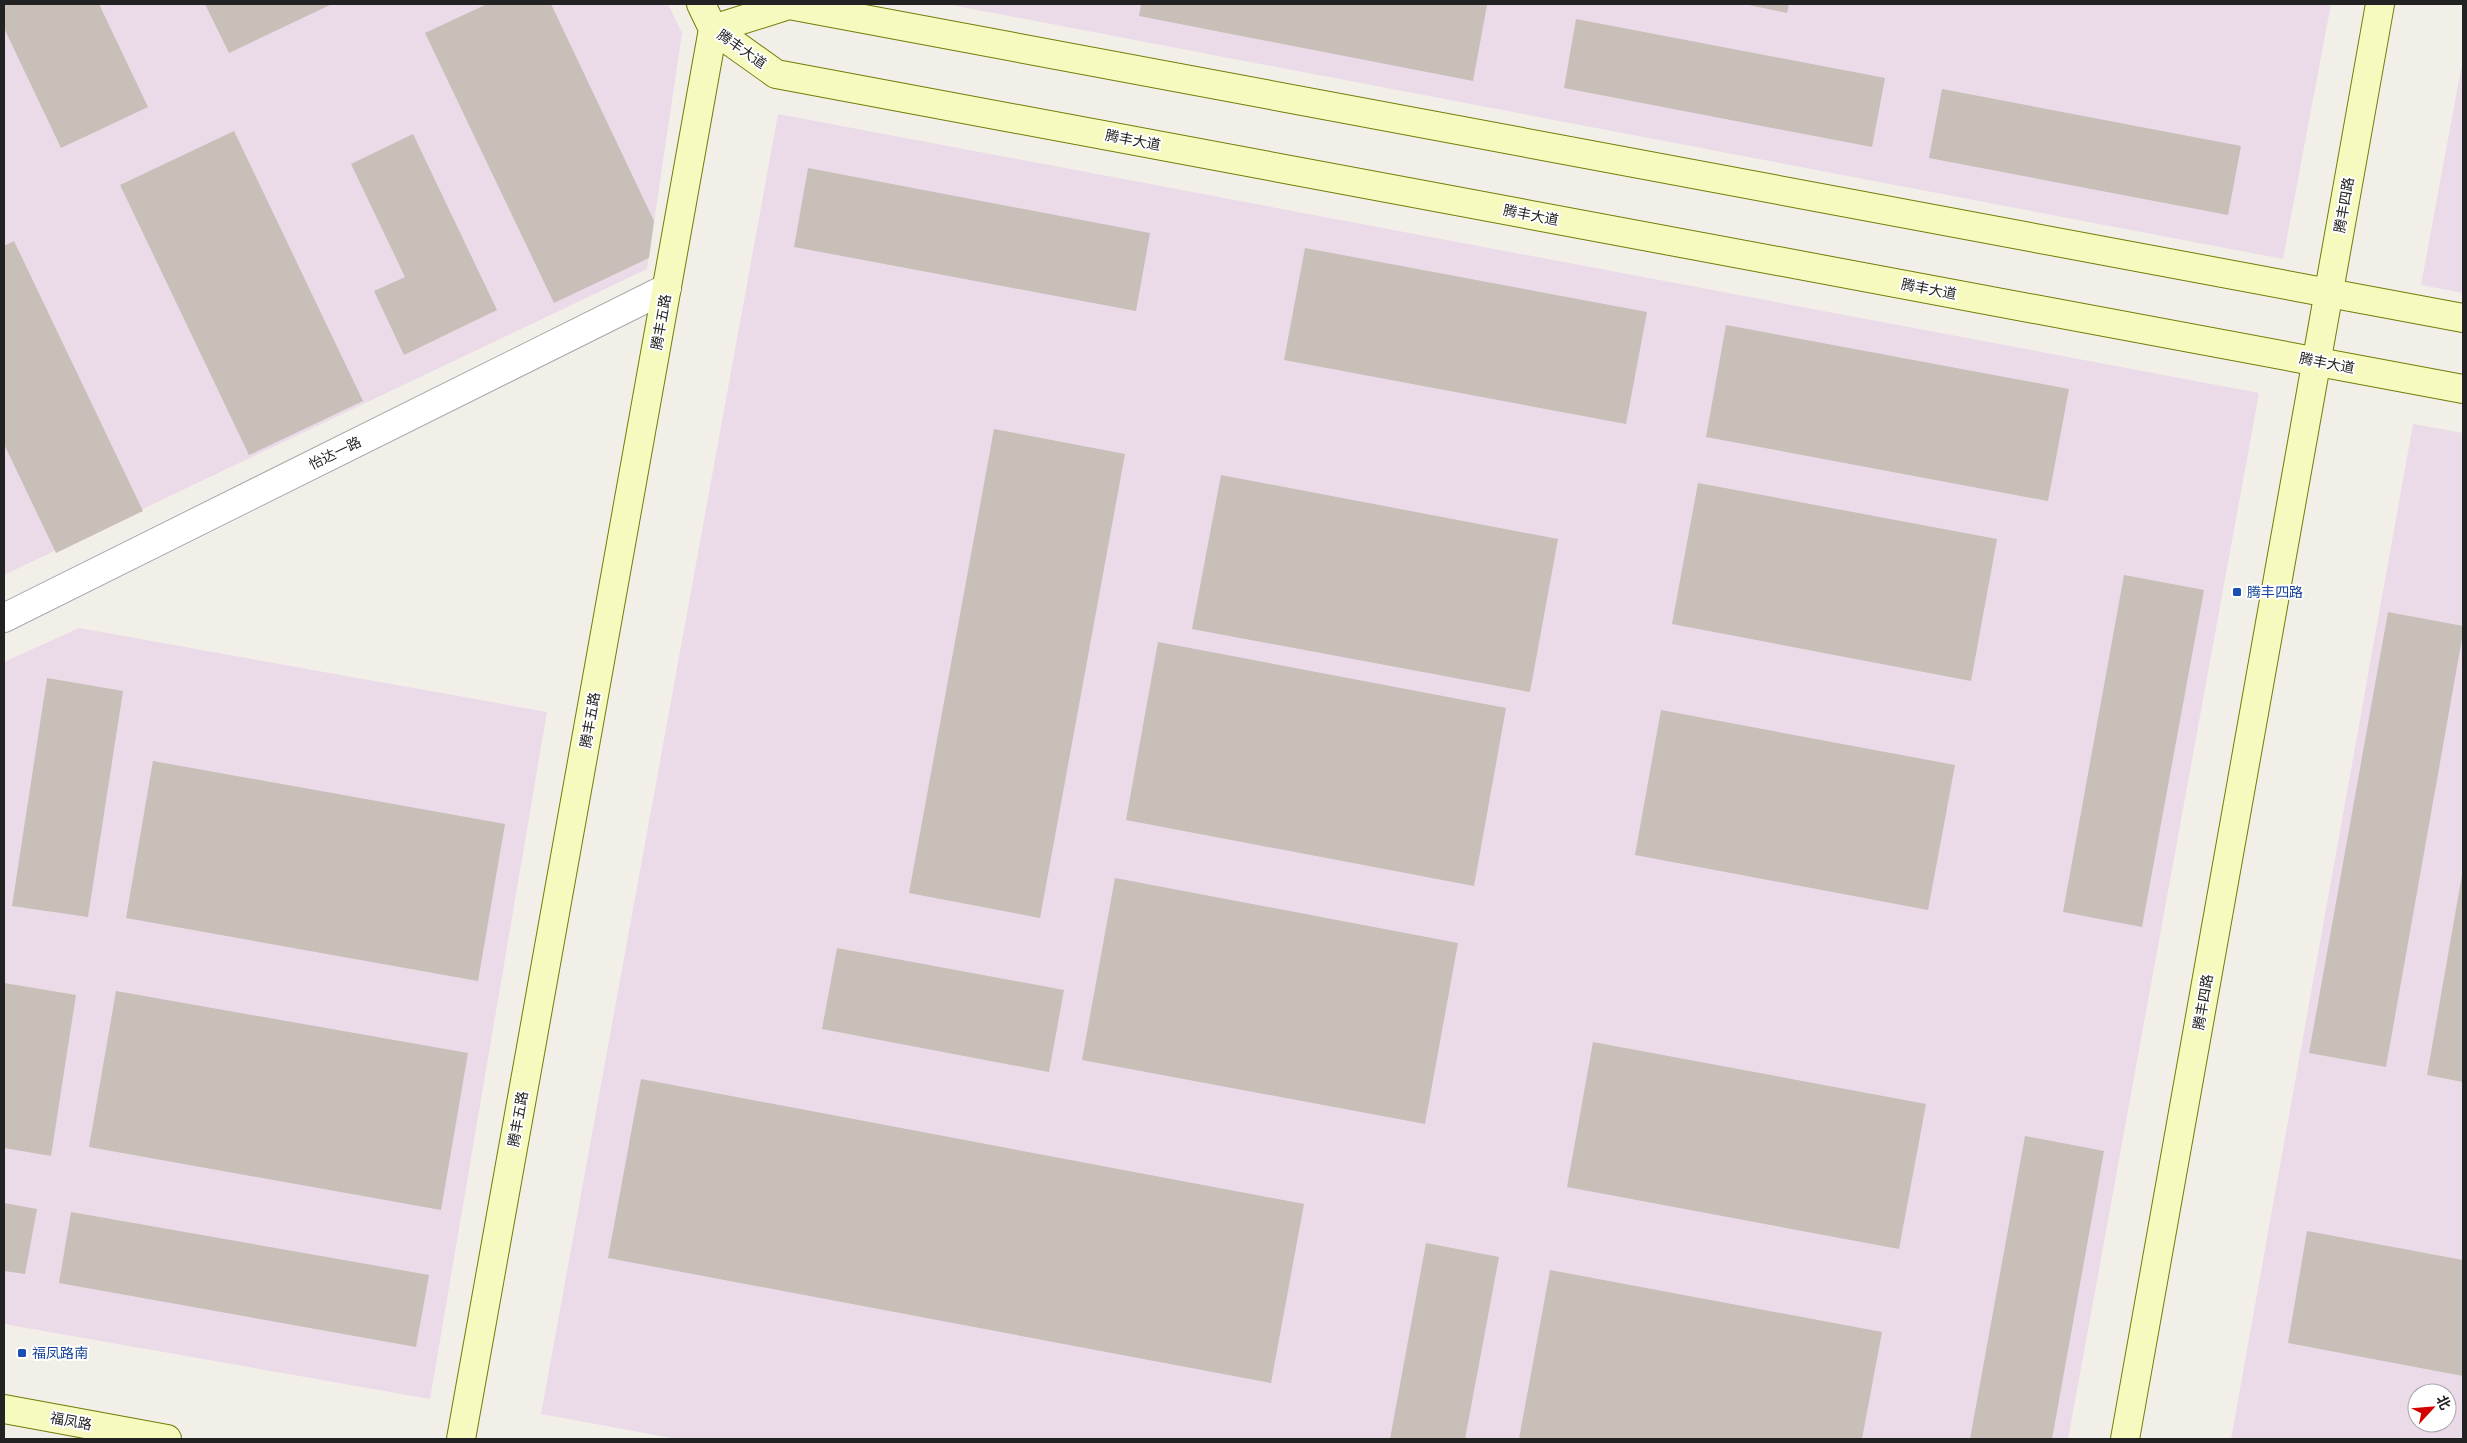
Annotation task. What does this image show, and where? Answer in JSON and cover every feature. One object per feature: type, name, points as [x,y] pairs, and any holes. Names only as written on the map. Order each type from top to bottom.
[{"type":"street","points":[[700,4],[713,29]]},
{"type":"street","name":"腾丰四路","points":[[2125,1439],[2380,4]]},
{"type":"street","name":"腾丰大道","points":[[713,29],[789,5],[2463,318]]},
{"type":"street","name":"腾丰五路","points":[[461,1439],[713,29]]},
{"type":"street","name":"腾丰大道","points":[[713,29],[776,74],[2463,389]]},
{"type":"street","name":"怡达一路","points":[[4,618],[667,288]]},
{"type":"street","name":"福凤路","points":[[4,1409],[167,1439]]},
{"type":"shaded area","points":[[4,4],[668,4],[682,33],[647,269],[4,575]]},
{"type":"shaded area","points":[[946,4],[2331,4],[2283,259]]},
{"type":"shaded area","points":[[2463,58],[2463,293],[2421,285]]},
{"type":"shaded area","points":[[778,114],[2259,393],[2068,1439],[677,1439],[541,1414]]},
{"type":"shaded area","points":[[2413,424],[2463,433],[2463,1439],[2231,1439]]},
{"type":"shaded area","points":[[79,628],[547,712],[430,1399],[4,1324],[4,662]]},
{"type":"building","points":[[4,4],[99,4],[148,107],[61,148],[4,28]]},
{"type":"building","points":[[205,4],[332,4],[229,53]]},
{"type":"building","points":[[487,4],[551,4],[654,221],[649,258],[554,303],[425,33]]},
{"type":"building","points":[[1141,4],[1487,5],[1473,81],[1139,16]]},
{"type":"building","points":[[1744,4],[1789,4],[1787,13]]},
{"type":"building","points":[[1576,19],[1885,78],[1872,147],[1564,88]]},
{"type":"building","points":[[1942,89],[2241,146],[2228,215],[1929,158]]},
{"type":"building","points":[[234,131],[363,401],[249,455],[120,185]]},
{"type":"building","points":[[413,134],[497,310],[404,355],[374,291],[405,277],[351,164]]},
{"type":"building","points":[[808,168],[1150,233],[1136,311],[794,247]]},
{"type":"building","points":[[14,241],[143,511],[56,553],[4,444],[4,246]]},
{"type":"building","points":[[1305,248],[1647,312],[1626,424],[1284,360]]},
{"type":"building","points":[[1726,325],[2069,389],[2048,501],[1706,437]]},
{"type":"building","points":[[994,429],[1125,454],[1040,918],[909,893]]},
{"type":"building","points":[[1221,475],[1558,539],[1530,692],[1192,629]]},
{"type":"building","points":[[1698,483],[1997,539],[1971,681],[1672,624]]},
{"type":"building","points":[[2124,575],[2204,590],[2142,927],[2063,912]]},
{"type":"building","points":[[2388,612],[2463,626],[2463,633],[2386,1067],[2309,1053]]},
{"type":"building","points":[[1158,642],[1506,708],[1474,886],[1126,820]]},
{"type":"building","points":[[47,678],[123,691],[88,917],[12,906]]},
{"type":"building","points":[[1661,710],[1955,765],[1928,910],[1635,855]]},
{"type":"building","points":[[153,761],[505,824],[478,981],[126,918]]},
{"type":"building","points":[[2463,876],[2463,1082],[2427,1075]]},
{"type":"building","points":[[1115,878],[1458,943],[1425,1124],[1082,1060]]},
{"type":"building","points":[[837,948],[1064,990],[1049,1072],[822,1029]]},
{"type":"building","points":[[4,983],[76,995],[51,1156],[4,1148]]},
{"type":"building","points":[[116,991],[468,1053],[441,1210],[89,1147]]},
{"type":"building","points":[[1593,1042],[1926,1104],[1899,1249],[1567,1187]]},
{"type":"building","points":[[641,1079],[1304,1204],[1271,1383],[608,1258]]},
{"type":"building","points":[[2025,1136],[2104,1151],[2052,1439],[1970,1439]]},
{"type":"building","points":[[4,1203],[37,1209],[25,1274],[4,1271]]},
{"type":"building","points":[[71,1212],[429,1275],[416,1347],[59,1283]]},
{"type":"building","points":[[2307,1231],[2463,1260],[2463,1376],[2288,1343]]},
{"type":"building","points":[[1426,1243],[1499,1257],[1465,1439],[1390,1439]]},
{"type":"building","points":[[1550,1270],[1882,1332],[1862,1439],[1519,1439]]},
{"type":"place","name":"腾丰四路","points":[[2237,592]]},
{"type":"place","name":"福凤路南","points":[[22,1353]]}]
